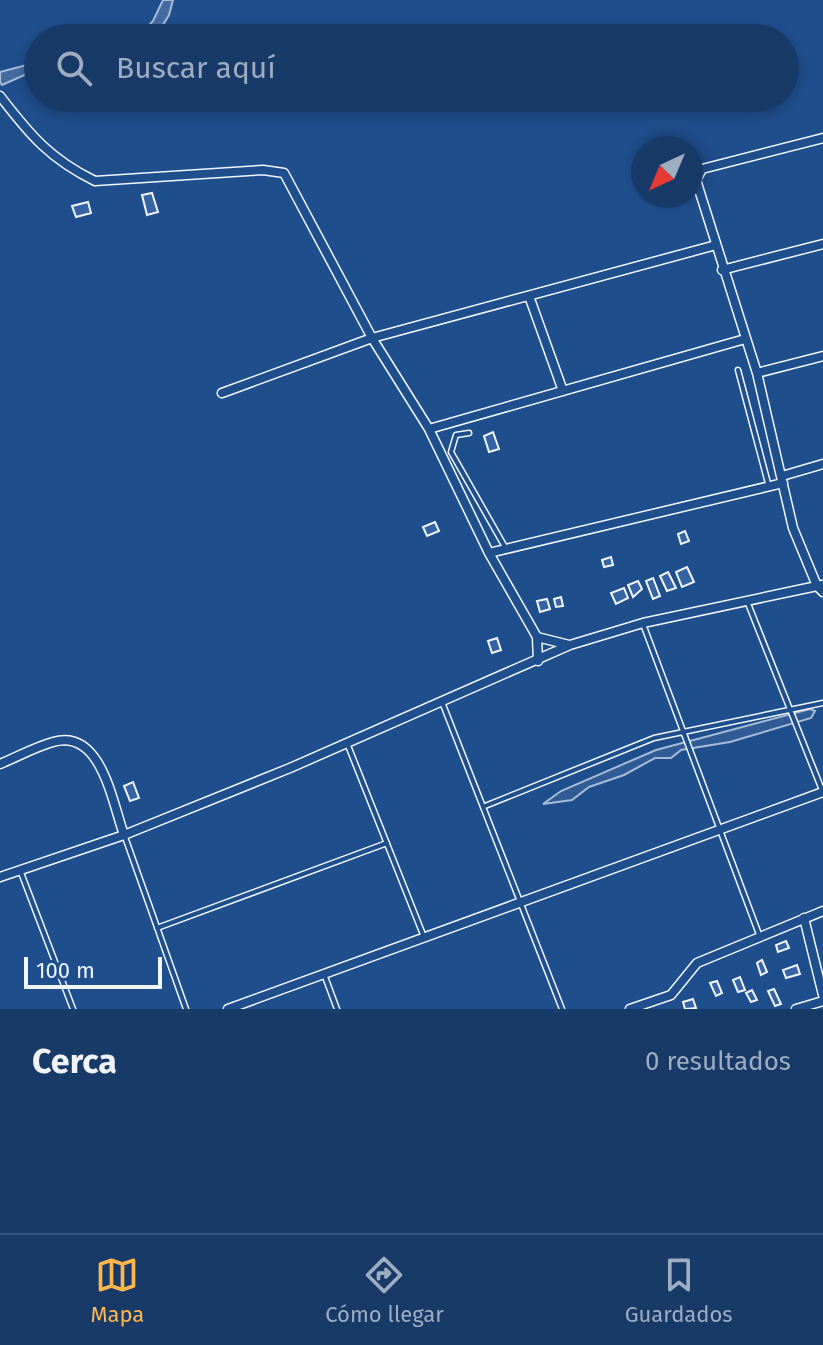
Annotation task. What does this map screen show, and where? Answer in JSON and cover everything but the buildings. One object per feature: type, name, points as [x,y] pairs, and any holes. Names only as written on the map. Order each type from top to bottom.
[{"type":"street","points":[[0,96],[37,144],[70,169],[95,181],[263,170],[284,173],[372,338],[429,429],[489,553],[537,637],[538,661]]},
{"type":"street","points":[[0,877],[124,835],[347,743],[570,645],[643,623],[821,587],[793,528],[757,373],[696,180],[702,169],[823,138]]},
{"type":"street","points":[[722,270],[823,244]]},
{"type":"street","points":[[222,393],[372,338],[716,245]]},
{"type":"street","points":[[529,296],[563,391]]},
{"type":"street","points":[[429,429],[745,339]]},
{"type":"street","points":[[757,373],[823,356]]},
{"type":"street","points":[[489,553],[716,496],[769,487],[823,464]]},
{"type":"street","points":[[537,637],[570,645]]},
{"type":"street","points":[[0,764],[54,742],[81,743],[94,753],[124,835]]},
{"type":"street","points":[[228,1009],[823,792]]},
{"type":"street","points":[[630,1009],[667,997],[697,963],[823,911]]},
{"type":"street","points":[[796,1009],[823,998],[804,918]]},
{"type":"street","points":[[667,997],[671,1008]]},
{"type":"lane","points":[[738,370],[769,487]]},
{"type":"lane","points":[[469,433],[456,435],[451,452],[507,549]]},
{"type":"lane","points":[[747,601],[823,792]]},
{"type":"lane","points":[[643,623],[760,937]]},
{"type":"lane","points":[[441,701],[485,806],[562,1009]]},
{"type":"lane","points":[[485,806],[654,738],[823,703]]},
{"type":"lane","points":[[347,743],[424,937]]},
{"type":"lane","points":[[124,835],[186,1009]]},
{"type":"lane","points":[[157,928],[387,843]]},
{"type":"lane","points":[[20,870],[73,1009]]},
{"type":"lane","points":[[324,973],[337,1009]]},
{"type":"shaded area","points":[[163,0],[173,0],[164,24],[150,24]]},
{"type":"shaded area","points":[[24,66],[24,75],[2,85],[0,72]]},
{"type":"shaded area","points":[[810,709],[815,711],[811,718],[730,742],[681,750],[671,758],[655,758],[624,775],[589,787],[572,800],[543,804],[561,791],[656,750]]}]
